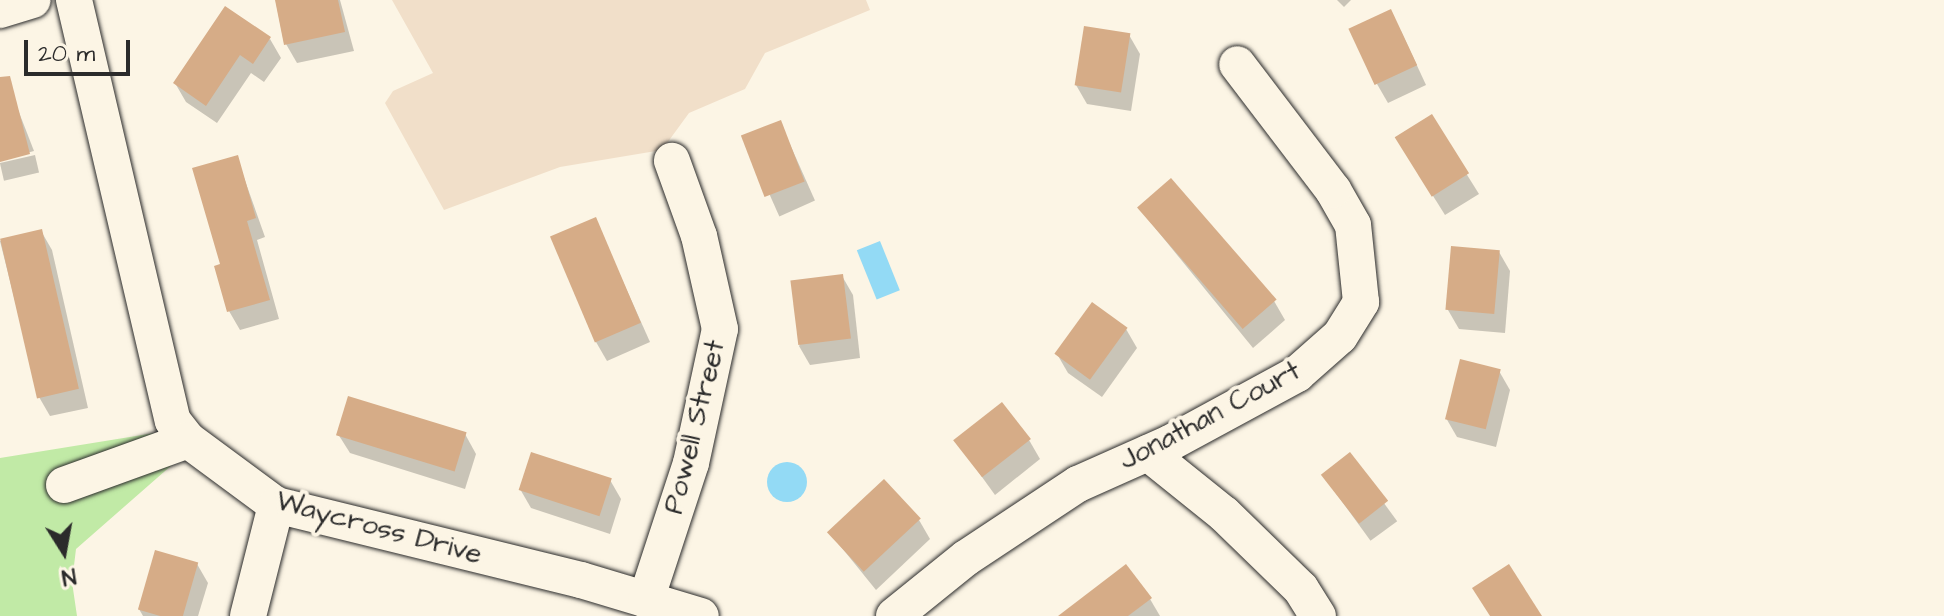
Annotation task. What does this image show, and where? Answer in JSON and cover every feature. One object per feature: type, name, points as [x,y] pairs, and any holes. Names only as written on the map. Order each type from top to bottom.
[{"type":"street","points":[[0,10],[33,0]]},
{"type":"street","name":"Waycross Drive","points":[[74,0],[173,421],[188,440],[276,505],[701,616]]},
{"type":"street","name":"Jonathan Court","points":[[894,616],[966,558],[1078,484],[1148,453],[1297,374],[1340,336],[1361,302],[1353,225],[1333,190],[1237,64]]},
{"type":"street","name":"Powell Street","points":[[646,600],[691,463],[720,329],[699,236],[672,161]]},
{"type":"street","points":[[64,485],[188,440]]},
{"type":"street","points":[[1148,453],[1224,514],[1301,589],[1318,616]]},
{"type":"street","points":[[248,616],[276,505]]},
{"type":"shaded area","points":[[392,0],[866,0],[870,10],[765,53],[745,89],[689,113],[662,150],[560,167],[444,210],[385,103],[393,91],[433,73]]},
{"type":"green space","points":[[173,430],[189,450],[76,549],[72,582],[77,616],[0,616],[0,458]]},
{"type":"water","points":[[880,241],[900,290],[877,300],[857,250]]},
{"type":"water","points":[[787,462],[801,468],[807,482],[801,496],[787,502],[773,496],[767,482],[773,468]]},
{"type":"building","points":[[275,0],[338,0],[345,32],[284,45]]},
{"type":"building","points":[[225,6],[271,37],[253,64],[240,55],[206,106],[173,83]]},
{"type":"building","points":[[1391,9],[1417,65],[1375,85],[1348,29]]},
{"type":"building","points":[[1084,26],[1130,33],[1121,93],[1075,85]]},
{"type":"building","points":[[10,76],[30,154],[0,162],[0,77]]},
{"type":"building","points":[[1432,114],[1469,173],[1432,197],[1395,137]]},
{"type":"building","points":[[781,120],[805,182],[765,197],[741,135]]},
{"type":"building","points":[[238,155],[256,218],[247,221],[270,300],[227,312],[214,266],[220,264],[192,168]]},
{"type":"building","points":[[1171,178],[1277,300],[1243,329],[1137,208]]},
{"type":"building","points":[[596,217],[641,323],[595,342],[550,237]]},
{"type":"building","points":[[42,229],[79,389],[37,398],[0,239]]},
{"type":"building","points":[[1451,246],[1500,250],[1494,314],[1445,310]]},
{"type":"building","points":[[843,274],[851,339],[798,345],[790,280]]},
{"type":"building","points":[[1092,302],[1128,328],[1090,380],[1054,354]]},
{"type":"building","points":[[1460,359],[1501,369],[1486,429],[1445,419]]},
{"type":"building","points":[[348,396],[467,432],[455,471],[336,435]]},
{"type":"building","points":[[1002,402],[1031,439],[982,477],[953,440]]},
{"type":"building","points":[[531,452],[612,478],[599,516],[519,490]]},
{"type":"building","points":[[1350,452],[1388,501],[1359,524],[1321,475]]},
{"type":"building","points":[[884,479],[921,518],[864,572],[827,532]]},
{"type":"building","points":[[155,550],[198,562],[183,616],[160,616],[138,610]]},
{"type":"building","points":[[1126,564],[1152,598],[1128,616],[1058,616]]},
{"type":"building","points":[[1509,564],[1542,616],[1490,616],[1472,588]]}]
